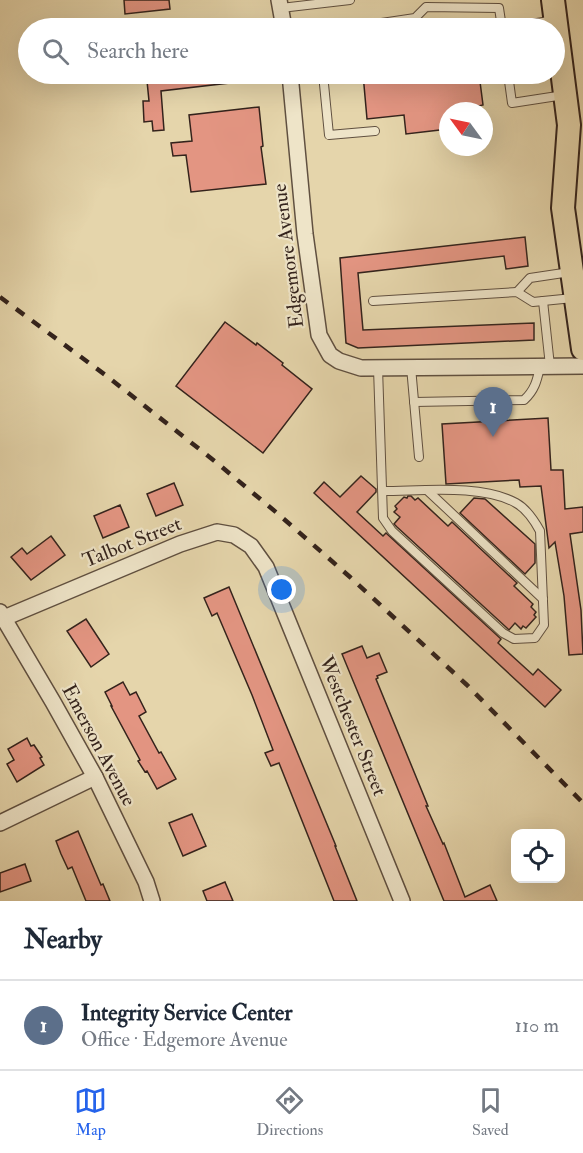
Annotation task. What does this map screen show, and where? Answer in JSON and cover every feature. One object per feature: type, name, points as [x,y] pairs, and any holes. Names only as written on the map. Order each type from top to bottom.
[{"type":"main road","points":[[564,84],[576,127],[583,170]]},
{"type":"main road","points":[[576,127],[563,208],[583,349]]},
{"type":"street","name":"Edgemore Avenue","points":[[291,84],[305,234],[319,335],[330,355],[339,361],[361,368],[583,366]]},
{"type":"street","name":"Talbot Street","points":[[2,615],[217,532],[234,535],[251,546],[266,567]]},
{"type":"street","name":"Westchester Street","points":[[266,567],[402,901]]},
{"type":"street","name":"Emerson Avenue","points":[[2,615],[95,777],[146,882],[152,901]]},
{"type":"street","points":[[0,823],[95,777]]},
{"type":"lane","points":[[280,4],[350,0]]},
{"type":"lane","points":[[500,18],[499,8],[505,0]]},
{"type":"lane","points":[[415,18],[426,4],[499,8]]},
{"type":"lane","points":[[534,18],[554,10]]},
{"type":"lane","points":[[324,84],[329,135],[375,131]]},
{"type":"lane","points":[[509,84],[512,103],[566,95]]},
{"type":"lane","points":[[518,292],[530,278],[572,272]]},
{"type":"lane","points":[[373,301],[518,292],[533,302],[576,298]]},
{"type":"lane","points":[[414,402],[524,400],[537,383],[545,367],[543,301]]},
{"type":"lane","points":[[378,368],[383,518],[392,531],[503,633],[514,639],[536,638],[544,625],[540,531],[533,519],[518,504],[496,494],[472,490],[383,491]]},
{"type":"lane","points":[[411,368],[419,457]]},
{"type":"lane","points":[[428,491],[543,599]]},
{"type":"building","points":[[124,0],[169,0],[170,9],[125,14]]},
{"type":"building","points":[[147,84],[221,84],[161,91],[164,130],[153,131],[152,121],[144,122],[143,101],[149,101]]},
{"type":"building","points":[[364,84],[480,84],[483,102],[439,102],[439,130],[406,134],[404,115],[367,119]]},
{"type":"building","points":[[259,107],[266,184],[191,192],[186,155],[173,156],[171,143],[192,141],[189,115]]},
{"type":"building","points":[[525,237],[528,266],[506,269],[504,256],[358,273],[363,330],[534,323],[534,340],[358,348],[346,343],[340,258]]},
{"type":"building","points":[[225,322],[283,363],[282,365],[312,389],[263,453],[176,386]]},
{"type":"building","points":[[548,418],[551,470],[563,470],[565,509],[583,507],[583,532],[570,534],[581,610],[583,654],[569,655],[564,596],[555,542],[549,548],[541,486],[520,487],[519,480],[446,484],[442,424]]},
{"type":"building","points":[[361,476],[376,489],[376,492],[357,512],[383,536],[386,533],[501,639],[498,643],[533,675],[538,669],[561,690],[545,707],[314,493],[324,482],[340,497]]},
{"type":"building","points":[[174,483],[183,505],[156,516],[147,494]]},
{"type":"building","points":[[408,496],[415,500],[418,498],[448,526],[452,522],[517,583],[514,586],[533,604],[531,607],[536,612],[534,615],[536,617],[526,628],[523,626],[521,629],[515,623],[509,630],[394,524],[400,517],[394,512],[397,509],[395,506]]},
{"type":"building","points":[[474,498],[485,499],[535,544],[535,563],[525,574],[460,513]]},
{"type":"building","points":[[120,505],[129,527],[103,538],[94,516]]},
{"type":"building","points":[[51,536],[65,555],[31,580],[11,557],[22,548],[27,554]]},
{"type":"building","points":[[229,587],[357,901],[334,901],[279,763],[271,766],[265,753],[273,750],[252,695],[217,613],[212,616],[204,598]]},
{"type":"building","points":[[86,619],[109,654],[91,667],[67,631]]},
{"type":"building","points":[[362,646],[367,658],[379,653],[387,672],[377,676],[376,679],[465,897],[490,885],[497,901],[444,901],[342,654]]},
{"type":"building","points":[[123,682],[130,695],[136,692],[146,712],[139,716],[176,779],[157,789],[147,771],[145,772],[138,761],[140,760],[105,692]]},
{"type":"building","points":[[27,738],[31,746],[34,745],[42,757],[40,758],[44,765],[17,782],[7,764],[14,760],[8,749]]},
{"type":"building","points":[[192,814],[206,846],[183,856],[169,823]]},
{"type":"building","points":[[78,831],[110,901],[86,901],[72,867],[68,869],[61,854],[56,841]]},
{"type":"building","points":[[25,864],[31,881],[0,892],[0,873]]},
{"type":"building","points":[[225,882],[233,901],[207,901],[203,891]]},
{"type":"railway","points":[[0,297],[108,377],[277,513],[467,685],[583,803]]},
{"type":"place","name":"Integrity Service Center","points":[[493,437]]}]
